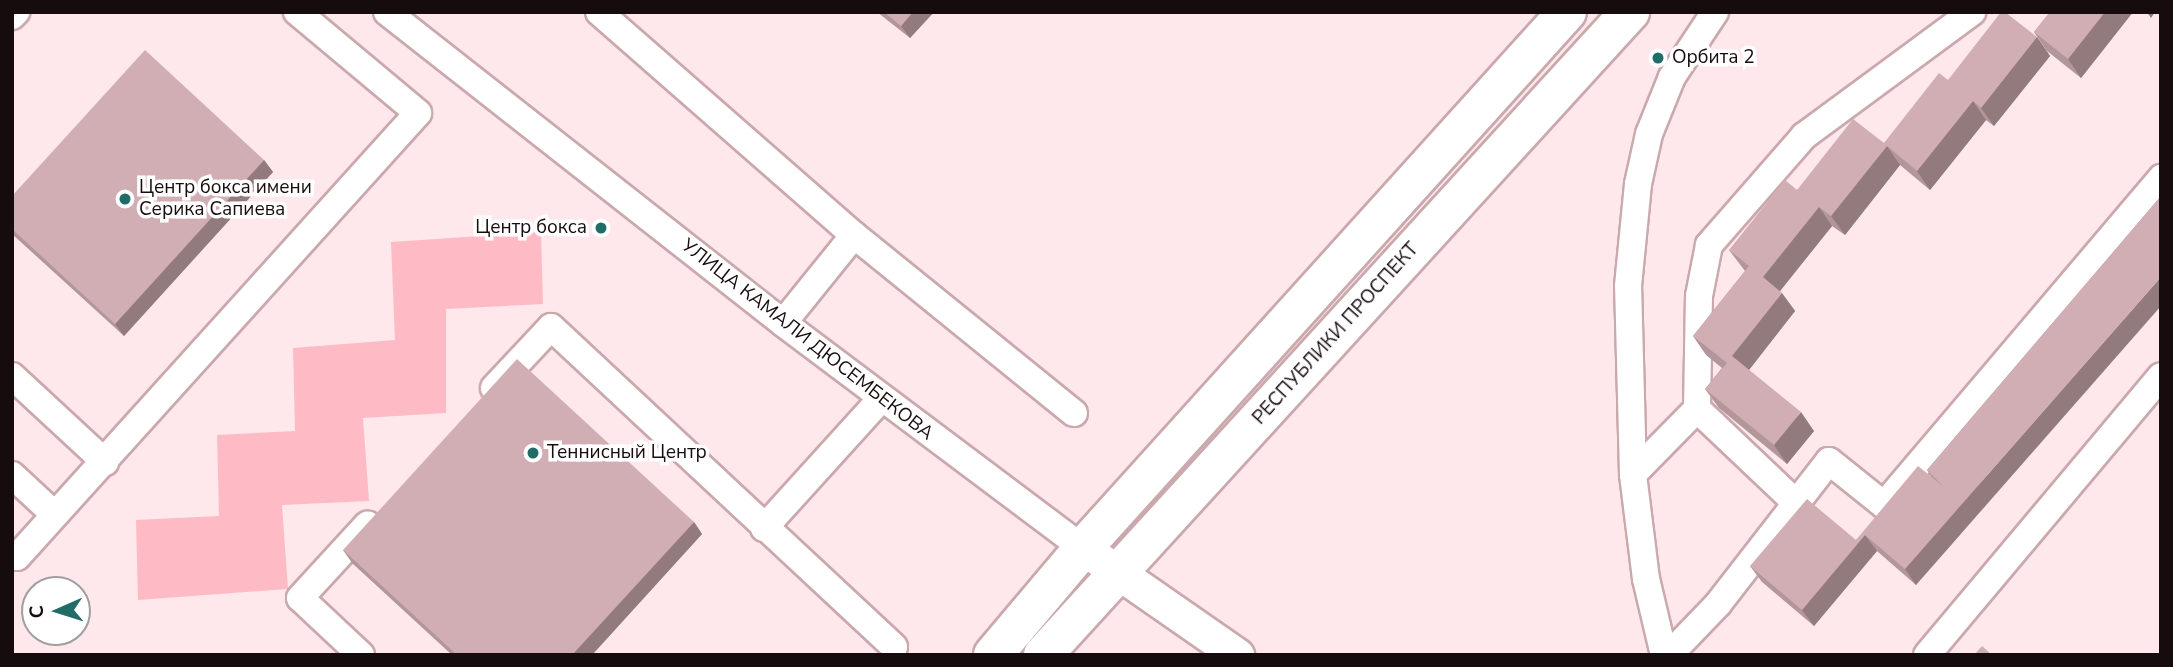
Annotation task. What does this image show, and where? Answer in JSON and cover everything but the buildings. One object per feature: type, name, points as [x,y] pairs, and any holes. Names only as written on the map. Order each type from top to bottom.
[{"type":"highway","points":[[993,655],[1083,548],[1567,12]]},
{"type":"highway","name":"РЕСПУБЛИКИ ПРОСПЕКТ","points":[[1042,655],[1630,12]]},
{"type":"main road","name":"УЛИЦА КАМАЛИ ДЮСЕМБЕКОВА","points":[[1083,548],[1116,574],[1237,655]]},
{"type":"street","points":[[17,557],[418,113],[297,12]]},
{"type":"street","name":"УЛИЦА КАМАЛИ ДЮСЕМБЕКОВА","points":[[387,12],[881,399],[1083,548]]},
{"type":"street","points":[[599,12],[854,235],[1074,413]]},
{"type":"street","points":[[1666,655],[1646,579],[1633,474],[1628,286],[1638,184],[1649,134],[1672,78],[1715,12]]},
{"type":"street","points":[[1633,474],[1697,409],[1699,296],[1709,245],[1804,135],[1972,12]]},
{"type":"street","points":[[1666,655],[1717,604],[1829,461],[1884,505],[2161,178]]},
{"type":"street","points":[[783,323],[854,235]]},
{"type":"street","points":[[477,407],[551,327],[894,647]]},
{"type":"street","points":[[12,376],[105,462]]},
{"type":"street","points":[[1927,655],[2159,383]]},
{"type":"street","points":[[764,528],[881,399]]},
{"type":"street","points":[[1697,409],[1795,502]]},
{"type":"street","points":[[12,475],[54,514]]},
{"type":"street","points":[[361,655],[300,597],[384,507]]},
{"type":"shaded area","points":[[541,232],[543,304],[446,309],[446,413],[363,418],[369,501],[282,505],[288,589],[138,600],[136,520],[219,516],[217,435],[295,431],[293,348],[395,340],[391,242]]},
{"type":"place","name":"Орбита 2","points":[[1658,58]]},
{"type":"place","name":"Центр бокса имени Серика Сапиева","points":[[125,199]]},
{"type":"place","name":"Центр бокса","points":[[601,228]]},
{"type":"place","name":"Теннисный Центр","points":[[533,453]]}]
